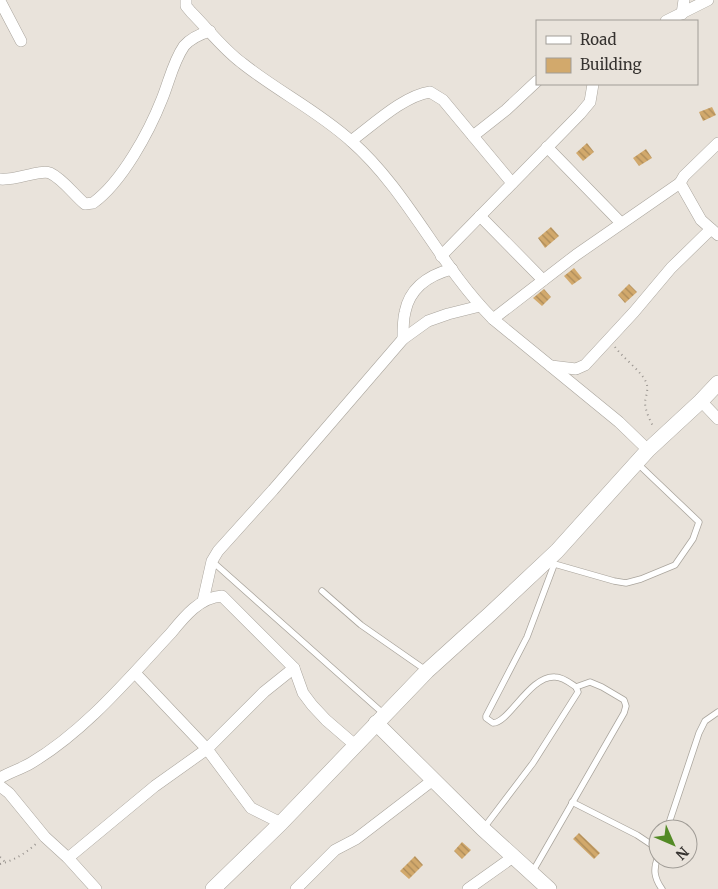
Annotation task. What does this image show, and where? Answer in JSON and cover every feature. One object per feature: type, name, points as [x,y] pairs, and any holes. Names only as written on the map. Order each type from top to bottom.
[{"type":"street","points":[[0,0],[21,41]]},
{"type":"street","points":[[186,0],[186,6],[226,49],[242,63],[351,141],[391,185],[441,256],[480,306],[618,422],[648,450]]},
{"type":"street","points":[[682,14],[684,0]]},
{"type":"street","points":[[668,20],[708,0]]},
{"type":"street","points":[[0,179],[21,178],[38,173],[49,173],[85,204],[93,204],[126,167],[144,138],[161,102],[177,57],[186,44],[196,36],[210,31]]},
{"type":"street","points":[[473,136],[506,110],[536,82]]},
{"type":"street","points":[[441,256],[590,102],[593,85]]},
{"type":"street","points":[[351,141],[401,104],[423,93],[430,92],[443,100],[512,183]]},
{"type":"street","points":[[493,318],[621,223],[680,183],[684,176],[718,143]]},
{"type":"street","points":[[547,147],[621,223]]},
{"type":"street","points":[[551,366],[568,369],[580,368],[610,339],[670,268],[715,232],[701,220],[680,183]]},
{"type":"street","points":[[480,216],[543,280]]},
{"type":"street","points":[[403,339],[405,311],[412,294],[425,280],[437,273],[452,269]]},
{"type":"street","points":[[203,601],[212,561],[218,551],[403,339],[428,322],[448,314],[480,306]]},
{"type":"street","points":[[213,889],[356,745],[427,670],[550,563],[636,462],[718,383]]},
{"type":"street","points":[[701,401],[718,419]]},
{"type":"street","points":[[209,573],[222,596],[294,668],[303,693],[312,706],[356,745]]},
{"type":"street","points":[[0,778],[31,763],[56,745],[92,715],[178,624],[203,601],[213,596],[222,596]]},
{"type":"street","points":[[68,858],[155,786],[207,749],[264,692],[294,668]]},
{"type":"street","points":[[134,672],[207,749],[251,808],[280,822]]},
{"type":"street","points":[[380,719],[434,780],[483,829],[549,889]]},
{"type":"street","points":[[296,889],[335,850],[356,839],[434,780]]},
{"type":"street","points":[[0,786],[9,793],[45,837],[68,858],[96,889]]},
{"type":"street","points":[[468,889],[514,857]]},
{"type":"lane","points":[[483,829],[533,763],[577,695],[576,688],[562,678],[554,676],[543,680],[524,694],[501,721],[492,723],[486,718],[527,637],[550,563],[626,583],[675,565],[693,539],[699,522],[636,462]]},
{"type":"lane","points":[[212,561],[380,719]]},
{"type":"lane","points":[[322,591],[361,625],[427,670]]},
{"type":"lane","points":[[532,873],[624,713],[626,706],[624,700],[596,684],[585,683],[576,688]]},
{"type":"lane","points":[[670,819],[699,733],[705,721],[718,712]]},
{"type":"lane","points":[[572,802],[638,835],[648,842]]},
{"type":"lane","points":[[654,869],[655,880],[662,889]]},
{"type":"path","points":[[610,339],[622,356],[645,380],[647,385],[646,410],[660,439]]},
{"type":"path","points":[[0,864],[25,853],[45,837]]},
{"type":"path","points":[[0,857],[5,862]]},
{"type":"building","points":[[712,107],[716,115],[703,121],[699,112]]},
{"type":"building","points":[[587,143],[594,152],[583,161],[576,153]]},
{"type":"building","points":[[646,149],[652,158],[639,166],[633,158]]},
{"type":"building","points":[[551,227],[559,236],[545,248],[538,238]]},
{"type":"building","points":[[574,268],[582,278],[572,285],[564,276]]},
{"type":"building","points":[[629,284],[637,292],[625,303],[618,295]]},
{"type":"building","points":[[544,289],[551,297],[542,306],[533,298]]},
{"type":"building","points":[[579,833],[600,853],[594,859],[573,839]]},
{"type":"building","points":[[462,842],[471,850],[462,859],[454,851]]},
{"type":"building","points":[[415,856],[423,865],[409,879],[400,871]]}]
